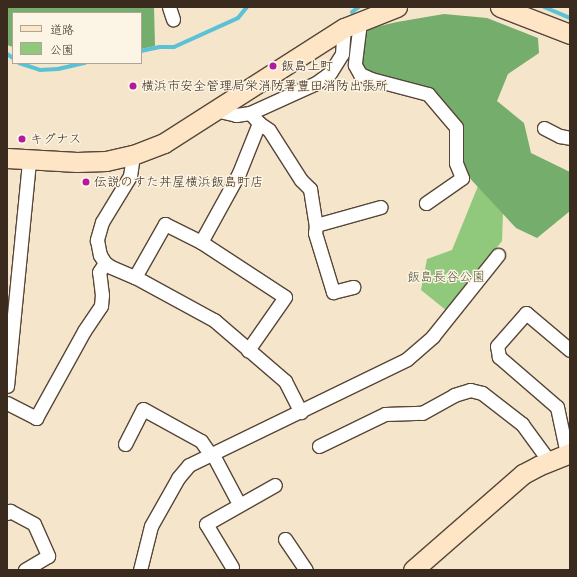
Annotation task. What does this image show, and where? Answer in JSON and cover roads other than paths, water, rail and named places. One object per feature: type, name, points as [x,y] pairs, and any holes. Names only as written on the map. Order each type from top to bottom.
[{"type":"main road","points":[[500,7],[570,34]]},
{"type":"main road","points":[[7,158],[77,162],[106,161],[133,155],[164,143],[350,25],[391,8]]},
{"type":"main road","points":[[413,570],[523,474],[549,461],[569,454]]},
{"type":"street","points":[[216,110],[236,115],[250,113],[316,83],[330,73],[342,54],[350,25],[359,30],[355,66],[360,74],[371,79],[428,94],[456,127],[456,164],[462,178],[426,202]]},
{"type":"street","points":[[250,113],[259,123],[269,130],[301,180],[310,189],[316,225],[315,233],[333,292],[353,287]]},
{"type":"street","points":[[201,242],[239,173],[259,123]]},
{"type":"street","points":[[544,128],[560,136],[570,138]]},
{"type":"street","points":[[133,155],[130,176],[102,222],[97,240],[100,255],[105,263],[111,268],[135,277],[214,320],[285,381],[301,412]]},
{"type":"street","points":[[7,386],[30,160]]},
{"type":"street","points":[[316,225],[381,207]]},
{"type":"street","points":[[135,277],[165,224],[201,242],[285,297],[248,350]]},
{"type":"street","points":[[140,570],[151,526],[178,478],[189,465],[211,453],[301,412],[407,359],[433,336],[498,255]]},
{"type":"street","points":[[7,403],[36,418],[84,331],[101,306],[102,295],[99,272],[105,263]]},
{"type":"street","points":[[569,454],[558,407],[499,357],[497,346],[526,313],[570,350]]},
{"type":"street","points":[[319,446],[385,414],[422,413],[454,395],[470,390],[482,393],[522,424],[549,461]]},
{"type":"street","points":[[125,444],[143,409],[201,441],[211,453],[239,504]]},
{"type":"street","points":[[232,567],[206,524],[239,504],[274,486]]},
{"type":"street","points":[[7,513],[10,511],[34,524],[48,556],[25,570]]},
{"type":"street","points":[[285,539],[306,570]]},
{"type":"waterway","points":[[142,51],[160,47],[174,47],[238,18],[247,7]]},
{"type":"waterway","points":[[352,12],[359,7]]},
{"type":"waterway","points":[[544,7],[570,18]]},
{"type":"waterway","points":[[7,54],[12,57]]},
{"type":"waterway","points":[[22,64],[40,70],[58,69],[80,64]]},
{"type":"place","name":"飯島上町","points":[[273,66]]},
{"type":"place","name":"横浜市安全管理局栄消防署豊田消防出張所","points":[[133,86]]},
{"type":"place","name":"キグナス","points":[[22,139]]},
{"type":"place","name":"伝説のすた丼屋横浜飯島町店","points":[[86,182]]},
{"type":"park label","name":"飯島長谷公園","points":[[446,277]]}]
